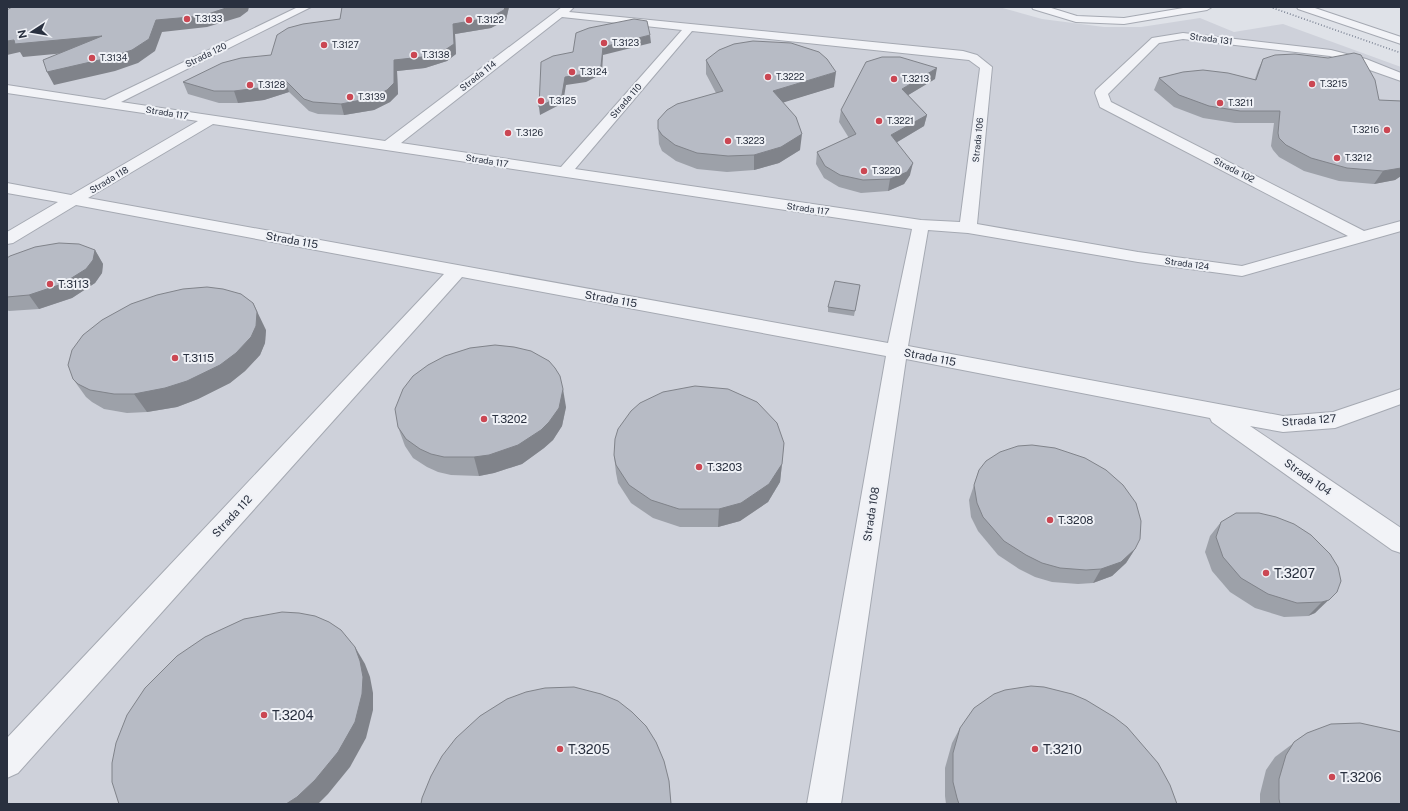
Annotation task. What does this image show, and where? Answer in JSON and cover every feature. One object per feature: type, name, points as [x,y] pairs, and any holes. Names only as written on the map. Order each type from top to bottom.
[{"type":"street","name":"Strada 120","points":[[106,104],[306,7]]},
{"type":"street","name":"Strada 114","points":[[388,146],[569,7]]},
{"type":"street","points":[[1037,7],[1076,19],[1124,21],[1207,7]]},
{"type":"street","points":[[1302,7],[1401,41]]},
{"type":"street","points":[[559,14],[689,28]]},
{"type":"street","name":"Strada 106","points":[[689,28],[973,57],[986,67],[968,228]]},
{"type":"street","name":"Strada 110","points":[[564,173],[689,28]]},
{"type":"street","name":"Strada 131","points":[[1105,104],[1101,93],[1156,40],[1183,36],[1331,53],[1362,62],[1401,77]]},
{"type":"street","name":"Strada 117","points":[[7,89],[921,225],[968,228]]},
{"type":"street","name":"Strada 102","points":[[1105,104],[1363,237]]},
{"type":"street","name":"Strada 118","points":[[7,239],[210,120]]},
{"type":"street","name":"Strada 115","points":[[7,188],[897,351],[1214,412]]},
{"type":"street","name":"Strada 108","points":[[824,804],[897,351],[921,225]]},
{"type":"street","name":"Strada 124","points":[[968,228],[1138,257],[1242,271],[1401,226]]},
{"type":"street","name":"Strada 112","points":[[7,762],[457,270]]},
{"type":"street","name":"Strada 127","points":[[1214,412],[1283,424],[1335,420],[1401,396]]},
{"type":"street","name":"Strada 104","points":[[1214,412],[1401,542]]},
{"type":"shaded area","points":[[7,7],[999,7],[1042,19],[1104,27],[1141,27],[1200,18],[1234,32],[1283,24],[1401,67],[1401,804],[7,804]]},
{"type":"building","points":[[12,7],[229,7],[202,16],[156,20],[149,39],[132,50],[108,58],[47,72],[43,60],[102,36],[15,44],[14,40],[7,41],[7,10]]},
{"type":"building","points":[[342,7],[505,7],[504,10],[489,18],[453,24],[454,44],[445,50],[422,57],[394,60],[394,83],[387,90],[371,98],[341,104],[313,102],[304,99],[285,80],[259,88],[234,91],[214,91],[183,82],[222,63],[241,58],[271,55],[277,35],[288,28],[303,24],[340,19]]},
{"type":"building","points":[[634,19],[647,21],[650,35],[603,47],[601,66],[586,74],[565,77],[562,95],[539,107],[541,62],[553,56],[573,52],[576,33],[589,28]]},
{"type":"building","points":[[753,41],[791,43],[819,52],[827,59],[836,72],[773,91],[796,117],[802,134],[781,147],[754,155],[728,156],[697,153],[675,145],[662,135],[658,129],[658,120],[667,110],[677,104],[723,91],[706,60],[719,50],[734,44]]},
{"type":"building","points":[[1354,53],[1361,55],[1375,80],[1379,100],[1401,101],[1401,168],[1383,171],[1347,168],[1311,158],[1286,145],[1279,138],[1280,111],[1240,111],[1209,106],[1179,95],[1159,78],[1183,72],[1203,70],[1228,73],[1256,80],[1263,59],[1275,55],[1295,54],[1328,58]]},
{"type":"building","points":[[882,57],[900,57],[937,68],[902,89],[927,115],[891,135],[913,163],[907,172],[890,179],[863,180],[840,175],[825,166],[817,152],[856,134],[841,110],[866,62]]},
{"type":"building","points":[[59,243],[79,244],[95,250],[93,260],[86,269],[62,284],[29,295],[7,297],[7,258],[35,247]]},
{"type":"building","points":[[835,281],[860,285],[855,311],[828,307]]},
{"type":"building","name":"T.3115","points":[[207,287],[223,289],[241,294],[253,303],[257,312],[256,326],[251,337],[236,353],[220,365],[187,381],[165,388],[134,394],[114,394],[90,390],[78,384],[73,379],[68,365],[72,350],[83,335],[102,320],[131,304],[157,295],[183,289]]},
{"type":"building","name":"T.3202","points":[[495,345],[531,351],[549,361],[555,368],[560,376],[563,389],[559,408],[549,422],[541,430],[518,445],[489,455],[474,457],[444,457],[431,454],[420,449],[406,439],[398,427],[395,409],[403,389],[413,376],[428,365],[445,356],[470,348]]},
{"type":"building","name":"T.3203","points":[[695,386],[728,389],[757,402],[777,423],[784,443],[782,464],[769,484],[741,503],[719,509],[679,509],[651,500],[629,485],[616,465],[614,455],[615,439],[618,429],[631,411],[640,403],[663,392]]},
{"type":"building","name":"T.3208","points":[[1032,445],[1055,448],[1085,458],[1106,470],[1123,485],[1136,503],[1141,521],[1140,539],[1135,549],[1121,562],[1101,569],[1086,570],[1060,568],[1042,563],[1004,541],[983,517],[977,503],[974,485],[979,470],[986,461],[1000,452],[1018,446]]},
{"type":"building","name":"T.3207","points":[[1236,513],[1259,513],[1276,517],[1294,524],[1311,535],[1330,554],[1338,567],[1341,581],[1337,592],[1329,600],[1322,602],[1297,603],[1268,594],[1241,578],[1223,557],[1216,537],[1221,522]]},
{"type":"building","name":"T.3204","points":[[282,612],[315,616],[329,622],[341,630],[355,647],[360,661],[363,677],[362,694],[355,722],[338,752],[315,780],[297,797],[286,804],[119,804],[112,782],[112,763],[116,743],[127,715],[145,688],[177,656],[205,637],[244,619]]},
{"type":"building","name":"T.3210","points":[[1031,686],[1044,687],[1072,694],[1086,700],[1114,717],[1127,727],[1158,763],[1170,785],[1177,804],[959,804],[953,782],[953,753],[960,728],[974,708],[994,694],[1005,690]]},
{"type":"building","name":"T.3205","points":[[574,687],[601,694],[618,701],[646,726],[656,742],[664,761],[669,781],[671,804],[421,804],[431,776],[442,756],[456,738],[480,716],[507,699],[526,692],[545,688]]},
{"type":"building","name":"T.3206","points":[[1360,723],[1401,732],[1401,804],[1280,804],[1279,779],[1286,755],[1294,742],[1307,733],[1331,724]]},
{"type":"railway","points":[[1270,7],[1401,53]]},
{"type":"place","name":"T.3133","points":[[187,19]]},
{"type":"place","name":"T.3122","points":[[469,20]]},
{"type":"place","name":"T.3123","points":[[604,43]]},
{"type":"place","name":"T.3127","points":[[324,45]]},
{"type":"place","name":"T.3138","points":[[414,55]]},
{"type":"place","name":"T.3134","points":[[92,58]]},
{"type":"place","name":"T.3124","points":[[572,72]]},
{"type":"place","name":"T.3222","points":[[768,77]]},
{"type":"place","name":"T.3213","points":[[894,79]]},
{"type":"place","name":"T.3215","points":[[1312,84]]},
{"type":"place","name":"T.3128","points":[[250,85]]},
{"type":"place","name":"T.3139","points":[[350,97]]},
{"type":"place","name":"T.3125","points":[[541,101]]},
{"type":"place","name":"T.3211","points":[[1220,103]]},
{"type":"place","name":"T.3221","points":[[879,121]]},
{"type":"place","name":"T.3216","points":[[1387,130]]},
{"type":"place","name":"T.3126","points":[[508,133]]},
{"type":"place","name":"T.3223","points":[[728,141]]},
{"type":"place","name":"T.3212","points":[[1337,158]]},
{"type":"place","name":"T.3220","points":[[864,171]]},
{"type":"place","name":"T.3113","points":[[50,284]]},
{"type":"place","name":"T.3115","points":[[175,358]]},
{"type":"place","name":"T.3202","points":[[484,419]]},
{"type":"place","name":"T.3203","points":[[699,467]]},
{"type":"place","name":"T.3208","points":[[1050,520]]},
{"type":"place","name":"T.3207","points":[[1266,573]]},
{"type":"place","name":"T.3204","points":[[264,715]]},
{"type":"place","name":"T.3205","points":[[560,749]]},
{"type":"place","name":"T.3210","points":[[1035,749]]},
{"type":"place","name":"T.3206","points":[[1332,777]]}]
